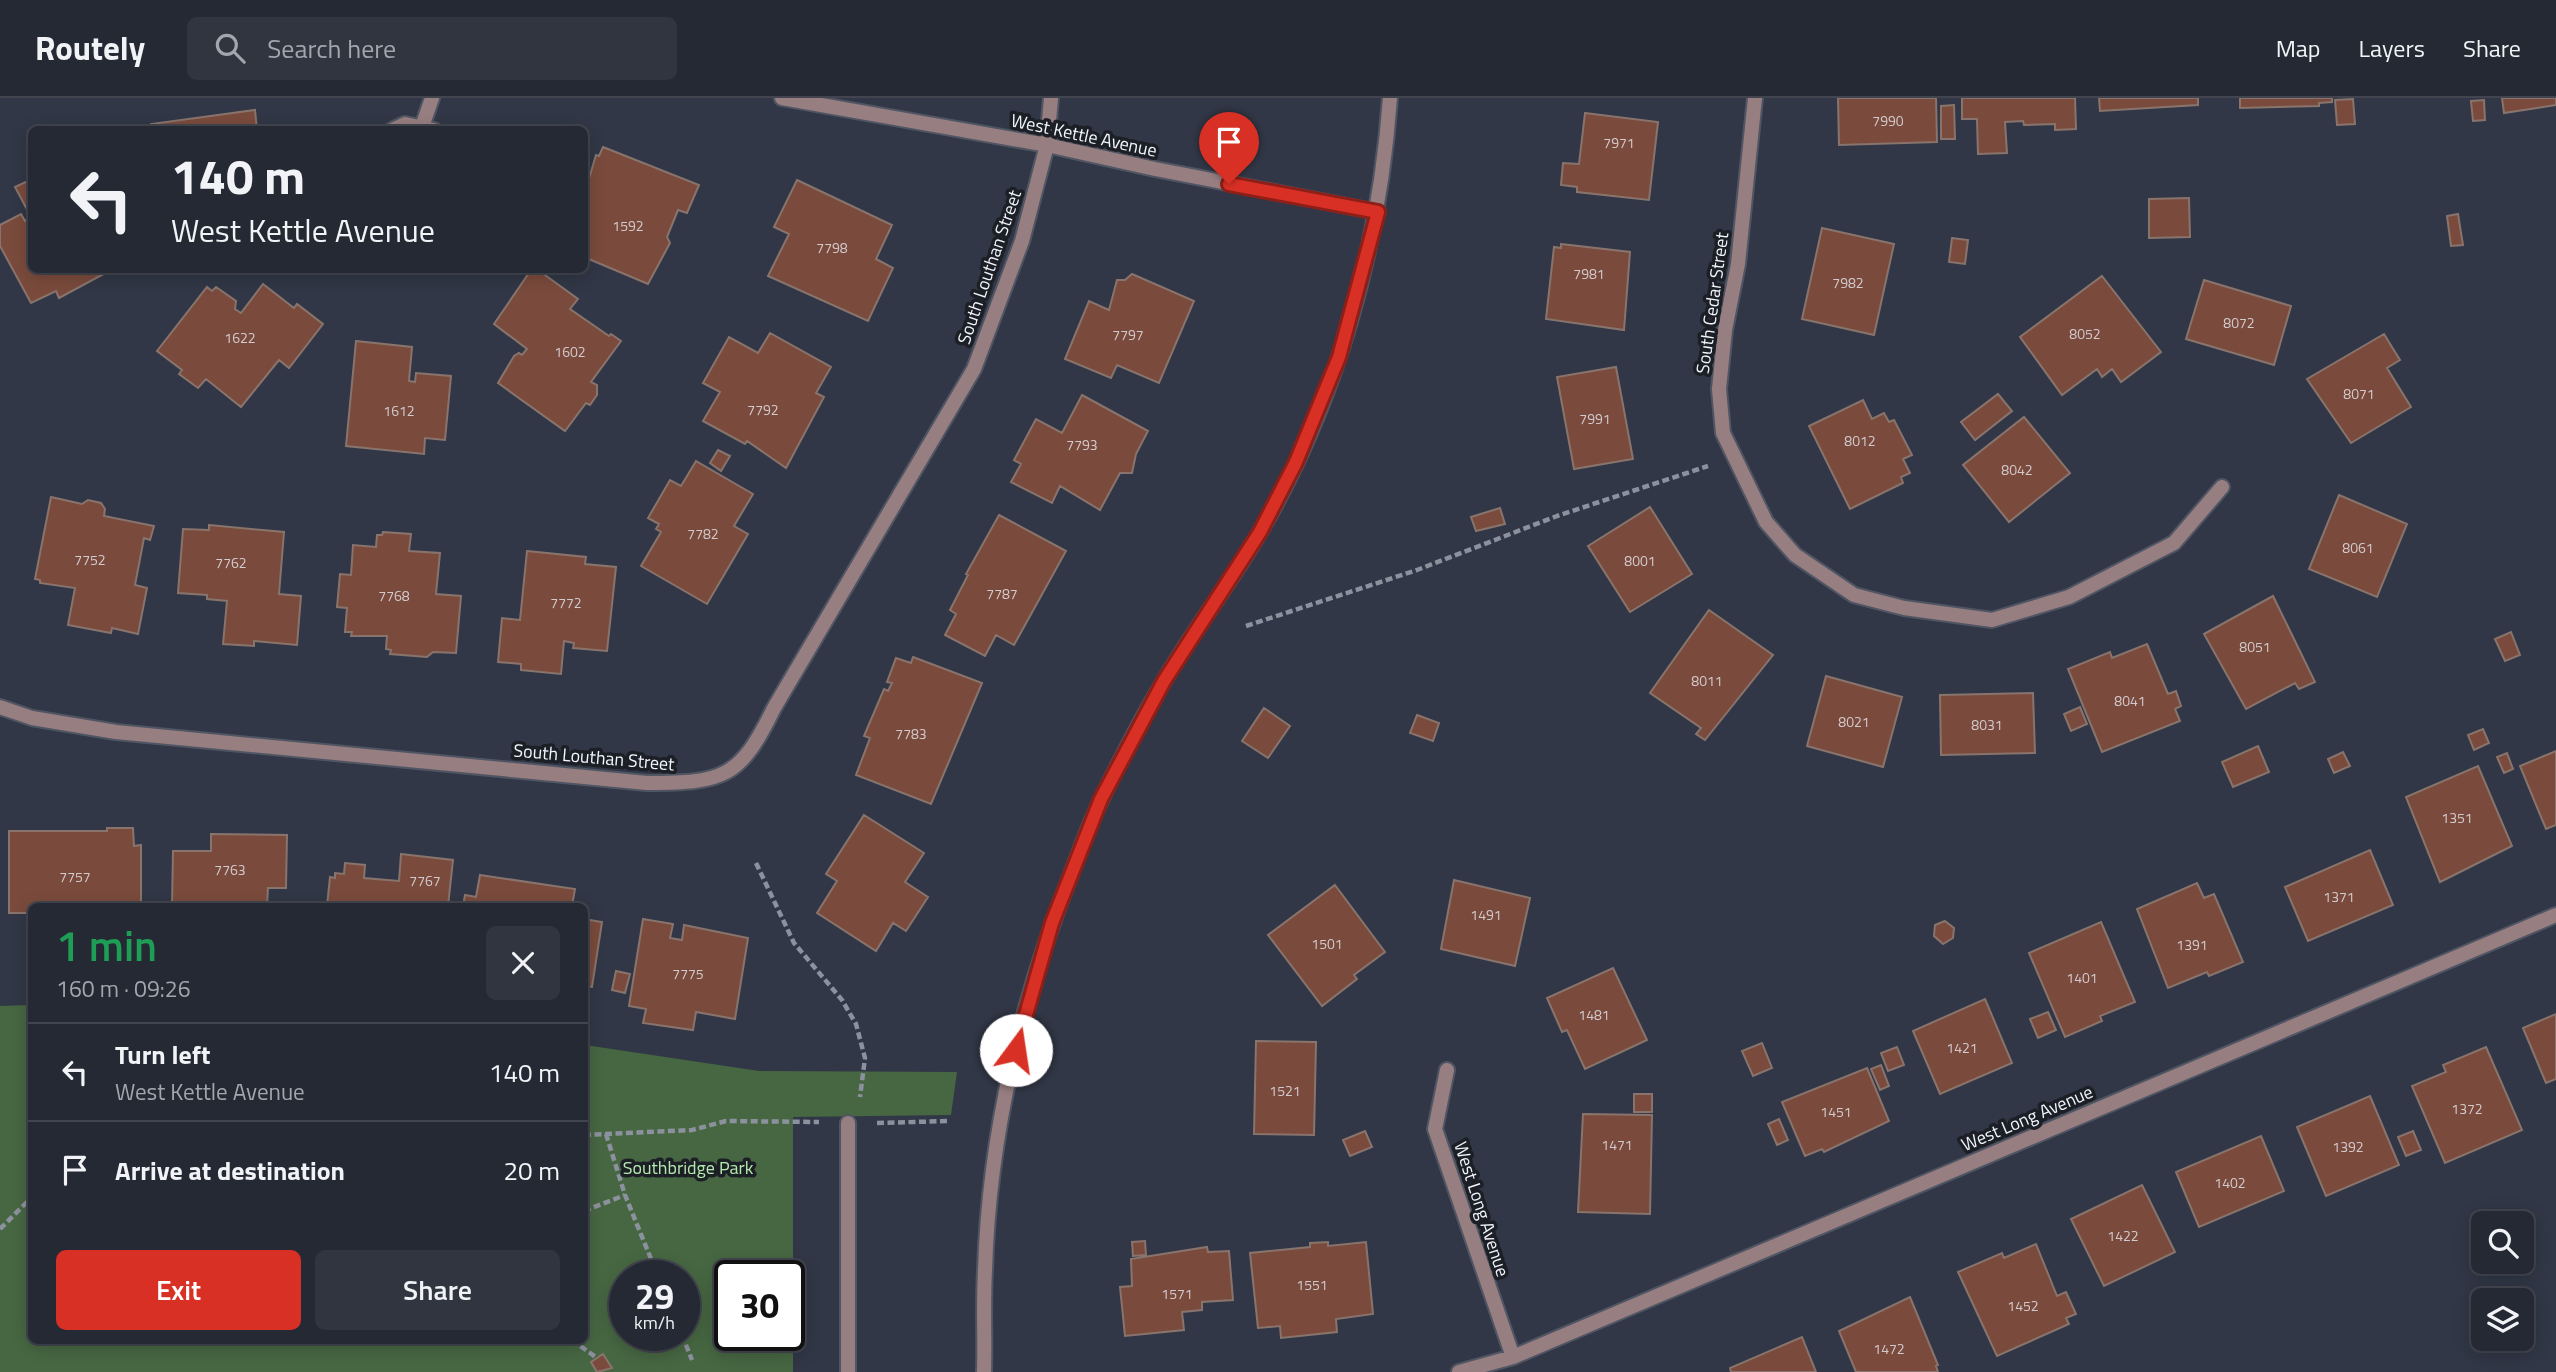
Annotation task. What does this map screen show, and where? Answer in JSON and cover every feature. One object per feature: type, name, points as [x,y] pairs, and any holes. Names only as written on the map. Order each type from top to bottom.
[{"type":"street","points":[[428,126],[432,98]]},
{"type":"street","name":"West Kettle Avenue","points":[[782,98],[1047,145],[1378,212]]},
{"type":"street","name":"South Louthan Street","points":[[0,708],[32,718],[116,732],[648,783],[694,783],[730,773],[755,747],[774,708],[974,369],[1021,242],[1047,145],[1051,98]]},
{"type":"street","points":[[984,1372],[985,1268],[993,1180],[1010,1071],[1052,923],[1108,787],[1164,681],[1260,532],[1296,462],[1339,357],[1378,212],[1390,98]]},
{"type":"street","name":"South Cedar Street","points":[[1755,98],[1740,251],[1725,330],[1719,388],[1723,433],[1733,456],[1766,522],[1795,555],[1854,595],[1904,608],[1992,620],[2069,597],[2174,543],[2222,487]]},
{"type":"street","name":"West Long Avenue","points":[[1459,1372],[1513,1357],[2556,915]]},
{"type":"street","name":"West Long Avenue","points":[[1447,1070],[1435,1129],[1513,1357]]},
{"type":"street","points":[[848,1372],[852,1123]]},
{"type":"path","points":[[1246,626],[1417,570],[1545,520],[1733,456]]},
{"type":"path","points":[[756,863],[794,943],[842,1000],[856,1024],[865,1058],[852,1123]]},
{"type":"path","points":[[588,1135],[692,1130],[726,1121],[949,1121]]},
{"type":"path","points":[[606,1134],[625,1195],[651,1260]]},
{"type":"path","points":[[588,1209],[625,1195]]},
{"type":"path","points":[[0,1229],[28,1202]]},
{"type":"path","points":[[578,1344],[597,1358]]},
{"type":"path","points":[[688,1351],[692,1360]]},
{"type":"green space","name":"Southbridge Park","points":[[28,1005],[28,1344],[588,1344],[588,1045],[759,1071],[957,1072],[951,1115],[793,1117],[793,1260],[714,1260],[714,1351],[793,1351],[793,1372],[0,1372],[0,1006]]},
{"type":"building","points":[[1838,98],[1936,98],[1937,142],[1839,145]]},
{"type":"building","points":[[1962,98],[2075,98],[2076,129],[2055,130],[2055,124],[2024,125],[2023,121],[2005,122],[2007,153],[1978,154],[1977,119],[1962,119]]},
{"type":"building","points":[[2099,98],[2198,98],[2198,105],[2100,111]]},
{"type":"building","points":[[2240,98],[2332,98],[2332,102],[2319,103],[2319,106],[2240,108]]},
{"type":"building","points":[[2502,98],[2556,98],[2556,105],[2504,113]]},
{"type":"building","points":[[2353,99],[2355,124],[2337,125],[2335,100]]},
{"type":"building","points":[[2484,100],[2485,120],[2473,121],[2471,101]]},
{"type":"building","points":[[1954,105],[1955,139],[1941,139],[1941,106]]},
{"type":"building","points":[[255,110],[257,126],[151,126]]},
{"type":"building","points":[[1585,113],[1658,122],[1649,200],[1577,192],[1577,187],[1561,185],[1563,163],[1579,164]]},
{"type":"building","points":[[603,147],[699,185],[687,213],[678,210],[667,237],[670,243],[648,284],[588,259],[588,182],[596,155],[599,156]]},
{"type":"building","points":[[797,180],[892,225],[876,259],[893,268],[868,321],[768,276],[789,234],[774,227]]},
{"type":"building","points":[[28,181],[28,211],[15,187]]},
{"type":"building","points":[[2189,198],[2190,237],[2149,238],[2149,199]]},
{"type":"building","points":[[21,214],[25,221],[28,219],[28,273],[105,273],[59,298],[56,291],[31,303],[0,246],[0,225]]},
{"type":"building","points":[[2458,214],[2463,245],[2451,246],[2447,216]]},
{"type":"building","points":[[1822,228],[1894,244],[1874,335],[1802,319]]},
{"type":"building","points":[[1952,238],[1968,240],[1965,264],[1949,262]]},
{"type":"building","points":[[1561,244],[1630,252],[1624,330],[1546,319],[1554,247],[1561,248]]},
{"type":"building","points":[[529,273],[542,273],[578,299],[570,309],[609,336],[611,334],[621,341],[591,382],[597,385],[597,395],[590,405],[586,403],[565,431],[498,383],[514,356],[519,353],[522,355],[527,349],[494,324]]},
{"type":"building","points":[[1132,274],[1194,301],[1159,383],[1117,365],[1111,378],[1065,359],[1089,301],[1109,310],[1117,280],[1125,280]]},
{"type":"building","points":[[2102,276],[2161,352],[2121,382],[2112,369],[2102,377],[2097,369],[2062,395],[2020,337]]},
{"type":"building","points":[[2204,280],[2291,306],[2274,365],[2186,339]]},
{"type":"building","points":[[263,284],[294,308],[297,304],[323,324],[289,368],[279,360],[241,407],[206,379],[198,388],[179,374],[182,370],[157,351],[207,287],[212,291],[216,287],[236,301],[235,309],[241,313]]},
{"type":"building","points":[[770,333],[831,367],[816,393],[824,397],[786,468],[747,441],[745,444],[703,421],[720,392],[703,383],[729,337],[758,353]]},
{"type":"building","points":[[2384,334],[2400,360],[2387,368],[2411,407],[2351,443],[2307,379]]},
{"type":"building","points":[[356,341],[412,347],[409,381],[415,382],[416,373],[451,376],[445,440],[425,438],[424,454],[346,446]]},
{"type":"building","points":[[1616,367],[1633,459],[1574,469],[1557,377]]},
{"type":"building","points":[[1998,394],[2012,411],[1975,440],[1961,422]]},
{"type":"building","points":[[1082,395],[1148,431],[1136,454],[1132,473],[1120,473],[1100,510],[1060,486],[1052,503],[1011,482],[1021,464],[1014,460],[1036,419],[1062,433]]},
{"type":"building","points":[[1863,400],[1872,419],[1884,413],[1889,422],[1894,420],[1912,455],[1903,459],[1910,473],[1901,477],[1903,483],[1850,509],[1809,426]]},
{"type":"building","points":[[2024,417],[2070,473],[2009,522],[1963,465]]},
{"type":"building","points":[[718,450],[730,456],[721,471],[710,463]]},
{"type":"building","points":[[696,461],[753,494],[734,526],[748,534],[707,604],[641,566],[661,532],[656,529],[659,524],[648,518],[670,480],[681,486]]},
{"type":"building","points":[[2339,495],[2407,524],[2377,597],[2309,569]]},
{"type":"building","points":[[51,497],[82,504],[88,500],[101,503],[105,509],[104,516],[154,526],[150,540],[144,538],[135,585],[147,588],[138,634],[112,628],[111,633],[68,625],[75,588],[40,583],[40,580],[35,579]]},
{"type":"building","points":[[1650,507],[1692,574],[1630,612],[1588,546]]},
{"type":"building","points":[[1500,508],[1505,524],[1476,531],[1471,517]]},
{"type":"building","points":[[999,515],[1066,551],[1014,645],[996,635],[985,656],[945,635],[956,614],[950,610],[968,575],[966,574]]},
{"type":"building","points":[[209,525],[284,532],[279,594],[301,596],[297,645],[254,641],[254,646],[223,644],[227,601],[207,599],[207,595],[178,593],[183,529],[209,530]]},
{"type":"building","points":[[383,532],[411,534],[409,551],[440,553],[436,594],[461,596],[456,653],[433,652],[427,657],[390,654],[391,650],[386,649],[387,636],[351,636],[352,632],[345,632],[347,608],[337,607],[340,574],[351,575],[353,545],[376,547],[377,535],[382,535]]},
{"type":"building","points":[[527,551],[586,557],[585,564],[616,567],[607,651],[573,648],[574,643],[564,641],[561,674],[521,670],[521,664],[498,662],[502,618],[520,620]]},
{"type":"building","points":[[2273,596],[2315,682],[2299,689],[2295,683],[2246,709],[2204,634]]},
{"type":"building","points":[[1709,610],[1773,655],[1705,740],[1696,734],[1701,728],[1650,693]]},
{"type":"building","points":[[2511,632],[2520,655],[2505,661],[2495,639]]},
{"type":"building","points":[[2147,644],[2168,694],[2176,691],[2181,706],[2175,709],[2180,721],[2102,752],[2068,669],[2110,652],[2112,658]]},
{"type":"building","points":[[913,657],[982,683],[931,804],[856,775],[870,738],[864,736],[884,689],[888,691],[892,683],[887,682],[896,658],[911,663]]},
{"type":"building","points":[[1826,676],[1902,697],[1883,767],[1807,746]]},
{"type":"building","points":[[2033,693],[2035,753],[1941,755],[1940,695]]},
{"type":"building","points":[[2080,707],[2087,724],[2071,731],[2064,714]]},
{"type":"building","points":[[1264,708],[1290,726],[1268,758],[1242,741]]},
{"type":"building","points":[[1417,715],[1439,723],[1433,741],[1410,733]]},
{"type":"building","points":[[2483,729],[2489,743],[2474,750],[2468,735]]},
{"type":"building","points":[[2258,746],[2269,772],[2233,787],[2222,762]]},
{"type":"building","points":[[2556,751],[2556,825],[2546,829],[2520,766]]},
{"type":"building","points":[[2343,752],[2350,766],[2334,773],[2328,759]]},
{"type":"building","points":[[2507,753],[2513,769],[2504,773],[2497,757]]},
{"type":"building","points":[[2478,766],[2512,846],[2440,882],[2406,797]]},
{"type":"building","points":[[864,815],[924,853],[905,882],[928,897],[906,931],[893,923],[876,951],[817,913],[837,881],[826,874]]},
{"type":"building","points":[[107,828],[133,828],[134,846],[141,845],[141,903],[28,903],[28,913],[9,913],[9,831],[107,831]]},
{"type":"building","points":[[211,834],[287,835],[286,888],[268,888],[267,903],[172,903],[173,851],[211,851]]},
{"type":"building","points":[[2370,850],[2393,905],[2308,941],[2285,887]]},
{"type":"building","points":[[401,854],[453,860],[448,903],[327,903],[330,877],[335,878],[335,873],[344,874],[345,863],[365,865],[364,878],[399,881]]},
{"type":"building","points":[[480,875],[575,889],[573,903],[464,903],[465,895],[476,897]]},
{"type":"building","points":[[1454,880],[1530,898],[1515,966],[1441,949]]},
{"type":"building","points":[[2197,883],[2204,898],[2214,894],[2243,962],[2209,976],[2207,972],[2168,988],[2137,909]]},
{"type":"building","points":[[1335,885],[1385,952],[1354,975],[1357,979],[1322,1006],[1268,935]]},
{"type":"building","points":[[643,919],[673,924],[670,938],[682,940],[684,925],[748,938],[735,1019],[696,1012],[693,1030],[643,1023],[646,1009],[629,1006]]},
{"type":"building","points":[[588,920],[602,922],[592,987],[588,986]]},
{"type":"building","points":[[1945,921],[1954,928],[1953,938],[1943,944],[1934,936],[1935,925]]},
{"type":"building","points":[[2101,922],[2135,1002],[2100,1016],[2102,1021],[2065,1037],[2029,953]]},
{"type":"building","points":[[1613,968],[1647,1040],[1585,1069],[1567,1030],[1562,1032],[1547,998]]},
{"type":"building","points":[[616,971],[630,974],[625,993],[612,990]]},
{"type":"building","points":[[1985,999],[2012,1063],[1940,1094],[1913,1031]]},
{"type":"building","points":[[2048,1012],[2056,1030],[2038,1038],[2030,1019]]},
{"type":"building","points":[[2556,1014],[2556,1079],[2546,1083],[2523,1028]]},
{"type":"building","points":[[1256,1041],[1316,1042],[1314,1135],[1254,1134]]},
{"type":"building","points":[[1762,1043],[1772,1068],[1753,1076],[1742,1051]]},
{"type":"building","points":[[1897,1047],[1904,1065],[1888,1071],[1881,1053]]},
{"type":"building","points":[[2486,1047],[2522,1130],[2445,1163],[2412,1086],[2446,1072],[2443,1065]]},
{"type":"building","points":[[1881,1065],[1889,1086],[1880,1090],[1871,1069]]},
{"type":"building","points":[[1867,1068],[1889,1121],[1824,1152],[1822,1149],[1805,1156],[1782,1102]]},
{"type":"building","points":[[1634,1094],[1652,1094],[1652,1112],[1634,1112]]},
{"type":"building","points":[[2370,1096],[2399,1165],[2326,1196],[2297,1127]]},
{"type":"building","points":[[1583,1114],[1652,1115],[1650,1214],[1578,1212]]},
{"type":"building","points":[[1779,1119],[1788,1140],[1777,1145],[1768,1124]]},
{"type":"building","points":[[1365,1131],[1372,1147],[1350,1156],[1343,1140]]},
{"type":"building","points":[[2413,1131],[2421,1150],[2406,1156],[2398,1137]]},
{"type":"building","points":[[2261,1136],[2284,1191],[2199,1227],[2176,1172]]},
{"type":"building","points":[[2142,1185],[2175,1252],[2104,1286],[2071,1219]]},
{"type":"building","points":[[1145,1241],[1146,1255],[1133,1256],[1132,1242]]},
{"type":"building","points":[[1328,1242],[1328,1246],[1366,1242],[1373,1314],[1336,1319],[1337,1332],[1281,1338],[1280,1326],[1258,1328],[1250,1253],[1310,1247],[1310,1243]]},
{"type":"building","points":[[2036,1244],[2057,1296],[2066,1292],[2076,1314],[2066,1318],[2069,1324],[1997,1356],[1958,1272],[2002,1253],[2004,1258]]},
{"type":"building","points":[[1207,1247],[1208,1252],[1229,1251],[1233,1300],[1202,1302],[1202,1310],[1182,1312],[1184,1330],[1125,1336],[1120,1287],[1132,1286],[1131,1259]]},
{"type":"building","points":[[1910,1297],[1938,1365],[1938,1372],[1856,1372],[1839,1331]]},
{"type":"building","points":[[1802,1337],[1816,1372],[1731,1372],[1730,1368]]},
{"type":"building","points":[[603,1354],[612,1368],[597,1372],[591,1362]]},
{"type":"route","points":[[1016,1050],[1026,1007],[1052,923],[1101,799],[1164,681],[1260,532],[1296,462],[1339,357],[1370,249],[1378,212],[1229,184]]}]
